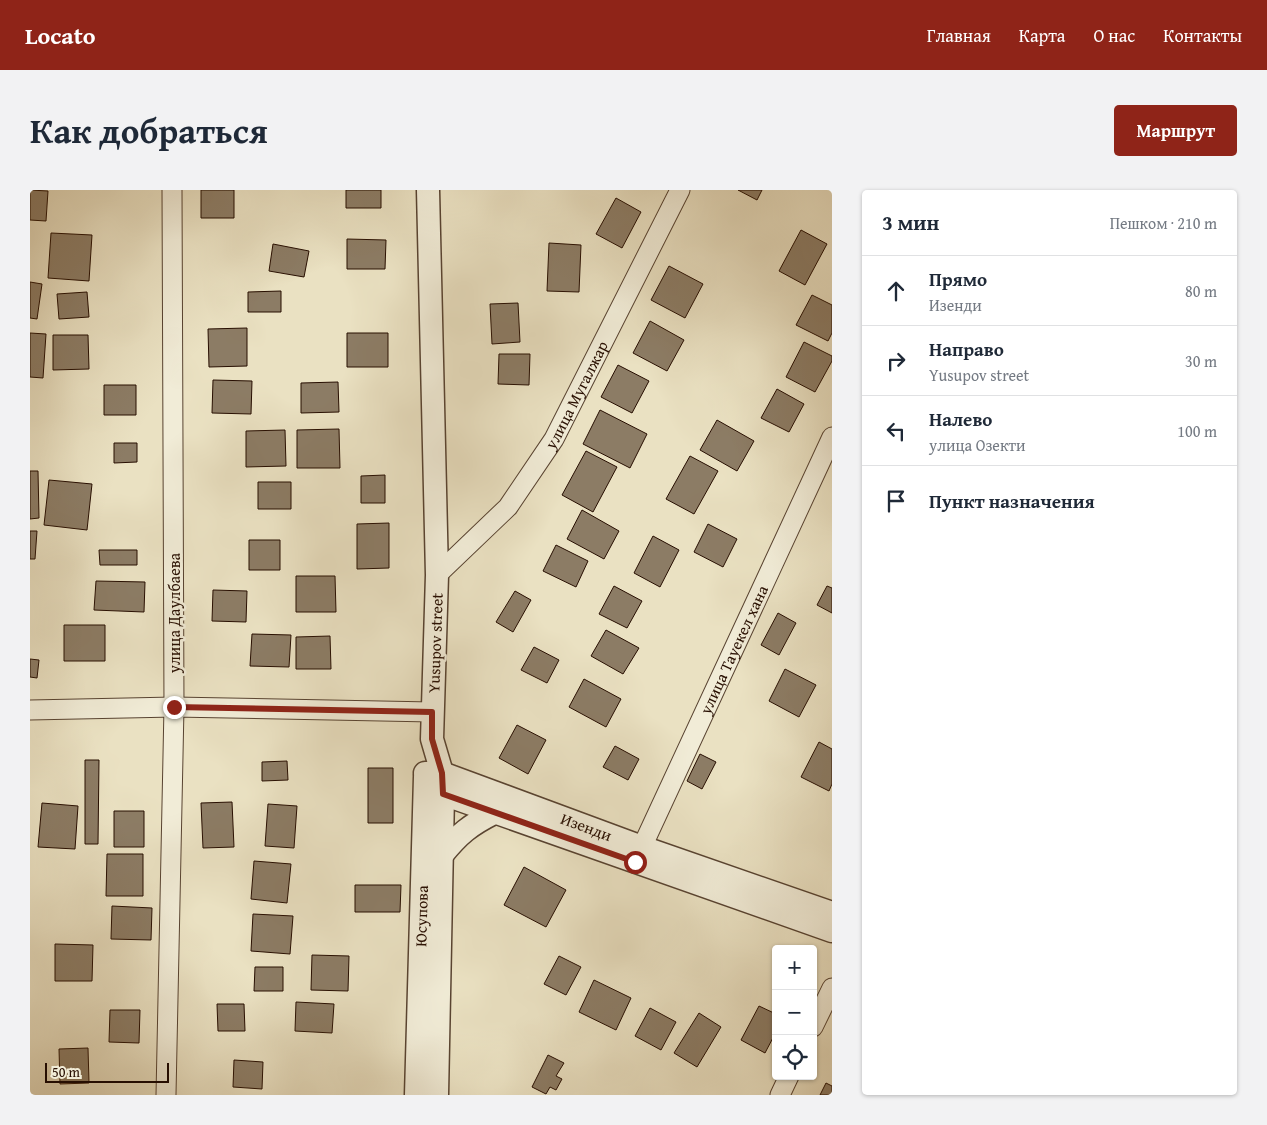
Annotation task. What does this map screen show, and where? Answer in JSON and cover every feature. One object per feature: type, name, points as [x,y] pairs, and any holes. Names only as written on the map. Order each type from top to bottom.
[{"type":"street","name":"улица Даулбаева","points":[[166,1095],[174,707],[172,190]]},
{"type":"street","name":"Yusupov street","points":[[428,190],[437,575],[432,739]]},
{"type":"street","name":"улица Мугалжар","points":[[437,575],[508,506],[554,439],[680,190]]},
{"type":"street","name":"улица Тауекел хана","points":[[638,854],[832,437]]},
{"type":"street","points":[[30,710],[174,707],[432,712]]},
{"type":"street","name":"Юсупова","points":[[416,1095],[434,783],[432,739]]},
{"type":"street","points":[[434,783],[442,855],[437,1095]]},
{"type":"street","name":"Изенди","points":[[434,783],[638,854],[832,931]]},
{"type":"street","name":"Изенди","points":[[434,783],[494,813],[638,854],[832,913]]},
{"type":"street","points":[[442,855],[456,837],[494,813]]},
{"type":"street","points":[[817,1019],[832,988]]},
{"type":"street","points":[[780,1095],[787,1080]]},
{"type":"building","points":[[30,190],[48,191],[46,221],[30,220]]},
{"type":"building","points":[[201,190],[234,190],[234,218],[201,218]]},
{"type":"building","points":[[346,190],[381,190],[381,208],[346,208]]},
{"type":"building","points":[[738,190],[762,190],[757,200]]},
{"type":"building","points":[[616,198],[641,212],[622,248],[596,234]]},
{"type":"building","points":[[801,230],[827,244],[805,285],[779,271]]},
{"type":"building","points":[[51,233],[92,235],[89,281],[48,278]]},
{"type":"building","points":[[347,239],[386,240],[385,269],[347,269]]},
{"type":"building","points":[[549,243],[581,245],[579,292],[547,291]]},
{"type":"building","points":[[273,244],[309,251],[304,277],[269,271]]},
{"type":"building","points":[[669,266],[703,284],[685,318],[651,300]]},
{"type":"building","points":[[30,282],[42,284],[37,319],[30,318]]},
{"type":"building","points":[[281,291],[281,312],[248,312],[248,292]]},
{"type":"building","points":[[87,292],[89,317],[59,319],[57,294]]},
{"type":"building","points":[[812,295],[832,305],[832,333],[828,341],[796,325]]},
{"type":"building","points":[[518,303],[520,342],[492,344],[490,304]]},
{"type":"building","points":[[650,321],[684,340],[667,371],[633,353]]},
{"type":"building","points":[[247,328],[247,366],[209,367],[208,329]]},
{"type":"building","points":[[30,333],[46,334],[43,378],[30,377]]},
{"type":"building","points":[[347,333],[388,333],[388,367],[347,367]]},
{"type":"building","points":[[53,335],[88,335],[89,369],[53,370]]},
{"type":"building","points":[[804,342],[832,356],[832,361],[815,392],[786,377]]},
{"type":"building","points":[[499,354],[530,354],[529,385],[498,384]]},
{"type":"building","points":[[618,365],[649,381],[632,413],[601,397]]},
{"type":"building","points":[[213,380],[252,381],[251,414],[212,413]]},
{"type":"building","points":[[338,382],[339,412],[301,413],[301,383]]},
{"type":"building","points":[[104,385],[136,385],[136,415],[104,415]]},
{"type":"building","points":[[777,389],[804,404],[789,432],[761,418]]},
{"type":"building","points":[[600,410],[647,434],[630,468],[583,444]]},
{"type":"building","points":[[717,420],[754,441],[737,471],[700,450]]},
{"type":"building","points":[[339,429],[340,468],[297,468],[297,430]]},
{"type":"building","points":[[285,430],[286,466],[246,467],[246,431]]},
{"type":"building","points":[[114,443],[137,443],[137,462],[114,463]]},
{"type":"building","points":[[586,451],[617,467],[593,512],[562,495]]},
{"type":"building","points":[[690,456],[718,471],[694,514],[666,499]]},
{"type":"building","points":[[30,471],[38,471],[39,518],[30,519]]},
{"type":"building","points":[[385,475],[385,503],[361,503],[361,476]]},
{"type":"building","points":[[49,480],[92,484],[87,530],[44,525]]},
{"type":"building","points":[[258,482],[291,482],[291,509],[258,509]]},
{"type":"building","points":[[582,510],[619,531],[604,559],[567,539]]},
{"type":"building","points":[[389,523],[389,568],[357,569],[357,524]]},
{"type":"building","points":[[708,524],[737,539],[723,567],[694,552]]},
{"type":"building","points":[[30,531],[37,531],[35,559],[30,559]]},
{"type":"building","points":[[653,536],[679,550],[660,587],[634,573]]},
{"type":"building","points":[[249,540],[280,540],[280,570],[249,570]]},
{"type":"building","points":[[556,545],[588,561],[576,587],[543,571]]},
{"type":"building","points":[[99,550],[137,550],[137,565],[100,565]]},
{"type":"building","points":[[296,576],[335,576],[336,612],[296,612]]},
{"type":"building","points":[[96,581],[145,582],[144,612],[94,610]]},
{"type":"building","points":[[614,586],[642,601],[627,628],[599,614]]},
{"type":"building","points":[[827,586],[832,588],[832,613],[817,605]]},
{"type":"building","points":[[213,590],[247,591],[246,622],[212,621]]},
{"type":"building","points":[[515,591],[531,600],[513,632],[496,622]]},
{"type":"building","points":[[778,613],[796,623],[779,655],[761,645]]},
{"type":"building","points":[[64,625],[105,625],[105,661],[64,661]]},
{"type":"building","points":[[606,630],[639,648],[623,674],[591,656]]},
{"type":"building","points":[[252,634],[291,635],[289,667],[250,666]]},
{"type":"building","points":[[330,636],[331,669],[296,669],[296,637]]},
{"type":"building","points":[[534,647],[559,660],[547,683],[521,670]]},
{"type":"building","points":[[30,659],[39,660],[37,678],[30,677]]},
{"type":"building","points":[[785,669],[816,685],[799,717],[769,701]]},
{"type":"building","points":[[584,679],[621,699],[606,727],[569,707]]},
{"type":"building","points":[[517,725],[546,740],[528,774],[499,758]]},
{"type":"building","points":[[819,742],[832,749],[832,784],[829,791],[801,777]]},
{"type":"building","points":[[615,746],[639,759],[628,780],[603,767]]},
{"type":"building","points":[[700,754],[716,762],[702,789],[687,781]]},
{"type":"building","points":[[85,760],[99,760],[98,844],[85,844]]},
{"type":"building","points":[[287,761],[288,780],[262,781],[262,762]]},
{"type":"building","points":[[368,768],[393,768],[393,823],[368,823]]},
{"type":"building","points":[[232,802],[234,847],[203,848],[201,803]]},
{"type":"building","points":[[42,803],[78,806],[75,849],[38,847]]},
{"type":"building","points":[[268,804],[297,806],[294,848],[265,846]]},
{"type":"building","points":[[114,811],[144,811],[144,847],[114,847]]},
{"type":"building","points":[[107,854],[143,854],[143,896],[106,896]]},
{"type":"building","points":[[254,861],[291,864],[287,903],[251,899]]},
{"type":"building","points":[[524,867],[566,890],[546,927],[504,905]]},
{"type":"building","points":[[355,885],[401,885],[400,912],[355,912]]},
{"type":"building","points":[[112,906],[152,908],[151,940],[111,939]]},
{"type":"building","points":[[253,914],[293,916],[290,954],[251,951]]},
{"type":"building","points":[[55,944],[93,945],[92,981],[55,981]]},
{"type":"building","points":[[312,955],[349,956],[348,991],[311,990]]},
{"type":"building","points":[[559,956],[581,967],[566,995],[544,984]]},
{"type":"building","points":[[255,967],[283,967],[283,991],[254,991]]},
{"type":"building","points":[[594,980],[631,998],[616,1030],[579,1012]]},
{"type":"building","points":[[296,1002],[334,1004],[332,1033],[295,1031]]},
{"type":"building","points":[[217,1004],[244,1004],[245,1031],[218,1031]]},
{"type":"building","points":[[759,1006],[772,1012],[772,1040],[765,1053],[741,1040]]},
{"type":"building","points":[[650,1008],[676,1022],[661,1050],[635,1036]]},
{"type":"building","points":[[110,1010],[140,1010],[139,1043],[109,1042]]},
{"type":"building","points":[[699,1013],[721,1027],[697,1067],[674,1053]]},
{"type":"building","points":[[88,1048],[89,1083],[60,1084],[59,1049]]},
{"type":"building","points":[[548,1055],[564,1063],[556,1076],[562,1079],[556,1090],[550,1087],[546,1094],[532,1087]]},
{"type":"building","points":[[234,1060],[263,1062],[262,1089],[233,1087]]},
{"type":"building","points":[[826,1083],[832,1086],[832,1095],[820,1095]]},
{"type":"route","points":[[174,707],[432,712],[432,739],[442,773],[443,794],[635,862]]}]
